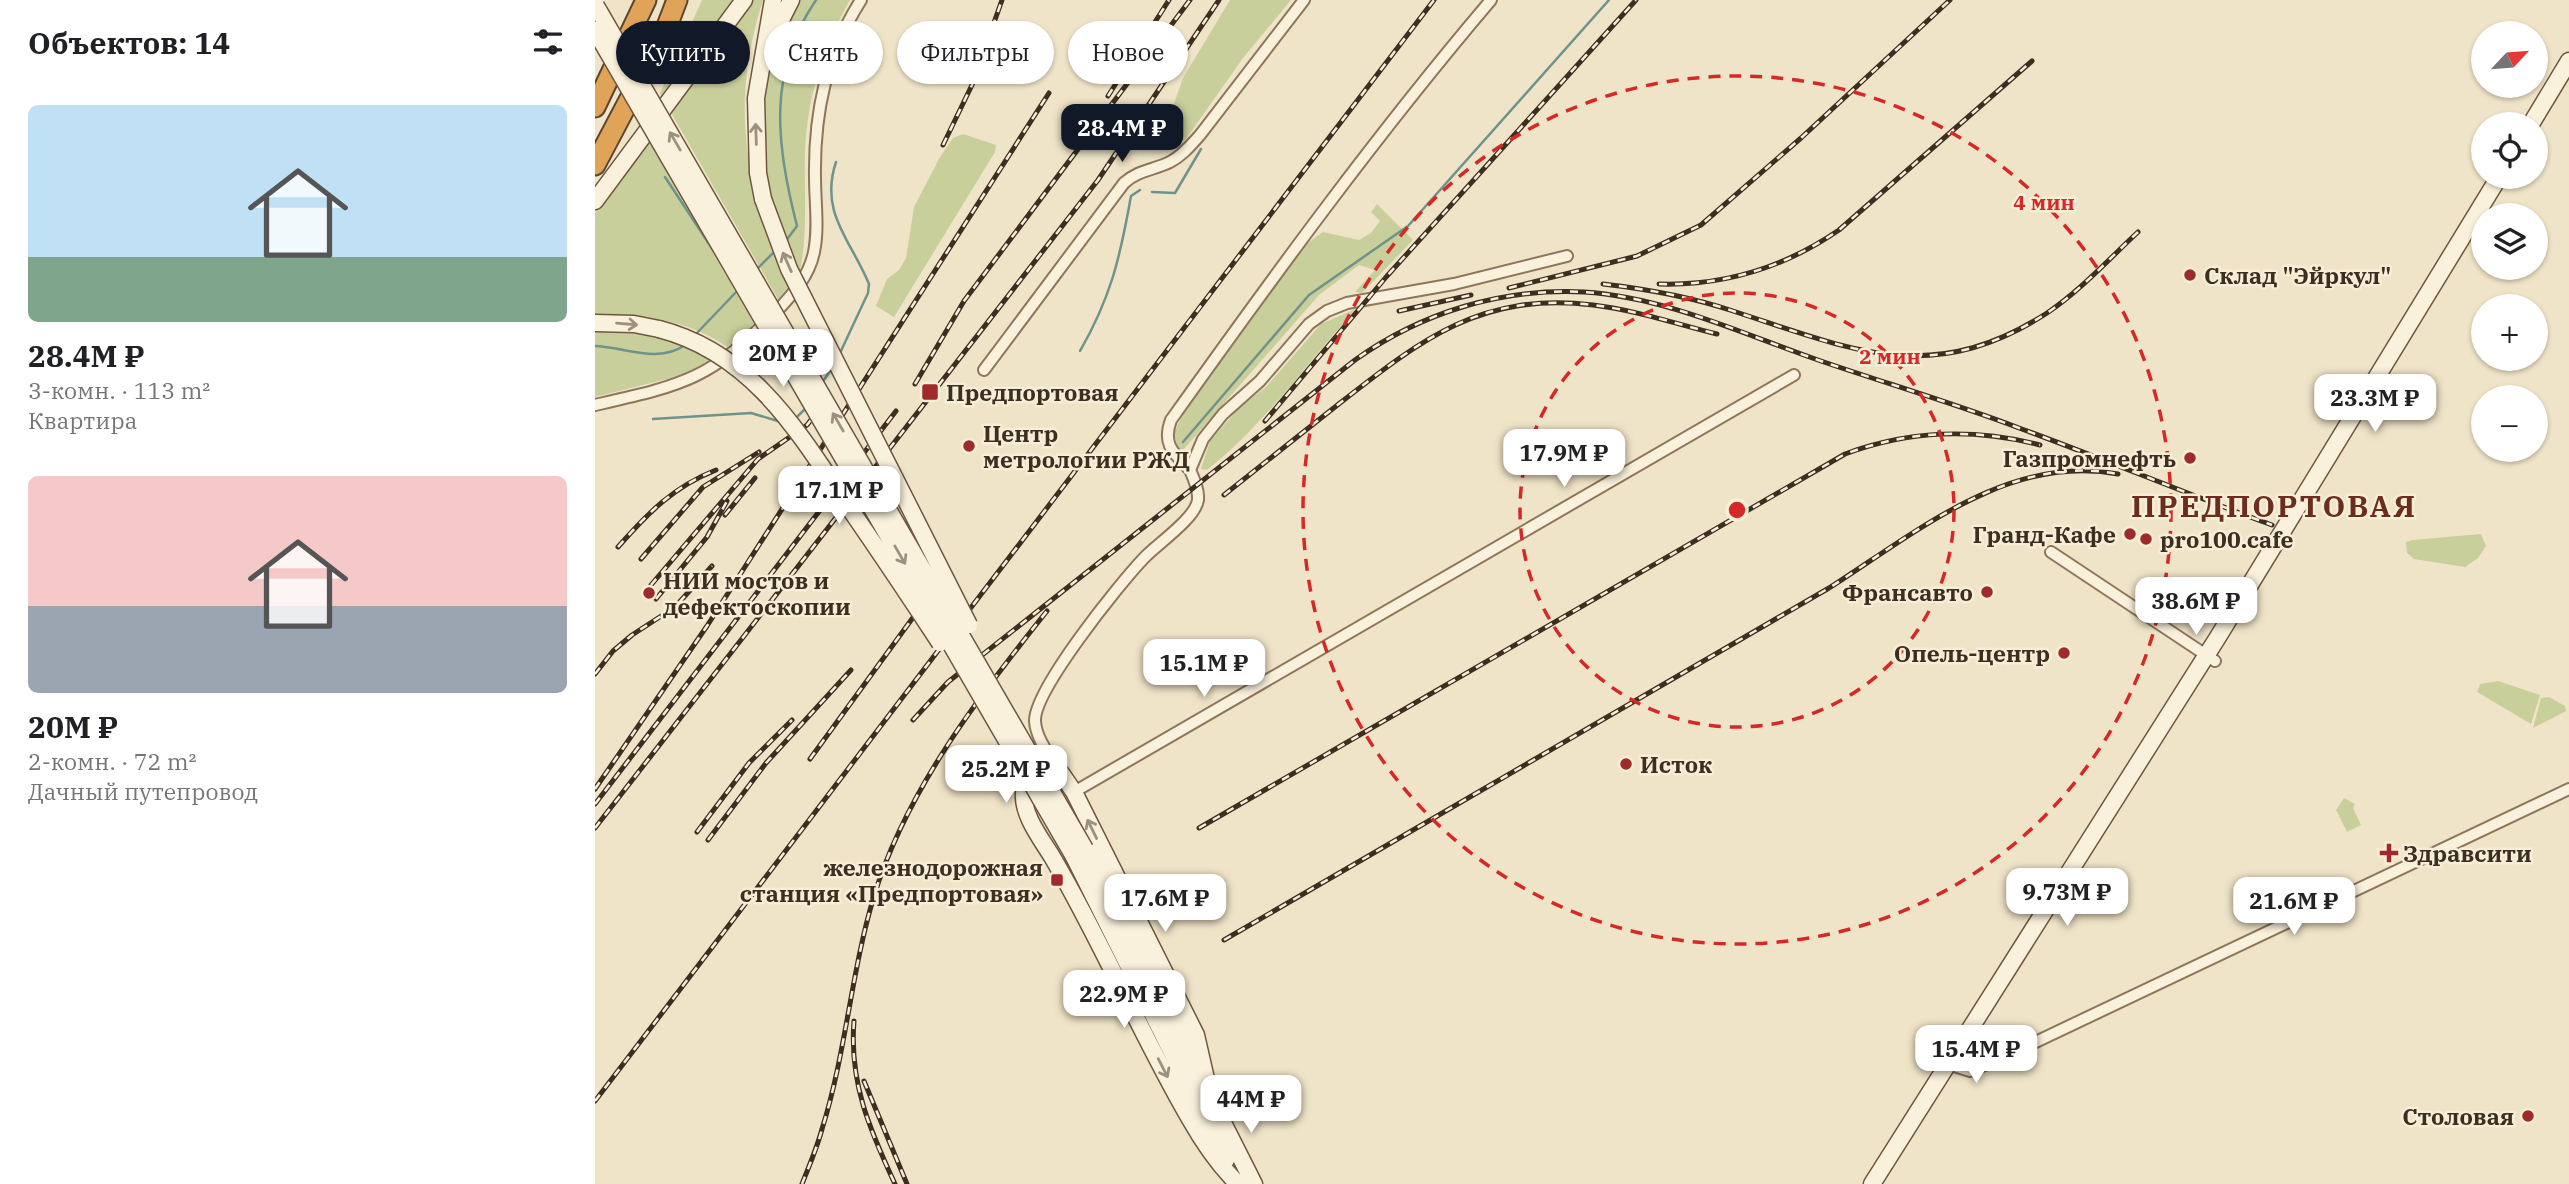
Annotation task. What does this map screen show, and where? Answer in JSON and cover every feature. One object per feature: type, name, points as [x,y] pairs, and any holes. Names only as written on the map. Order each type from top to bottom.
[{"type":"highway","points":[[595,107],[646,0]]},
{"type":"highway","points":[[595,165],[664,34],[677,0]]},
{"type":"main road","points":[[595,201],[744,0]]},
{"type":"main road","points":[[773,0],[759,69],[755,130],[764,200],[789,268],[1001,687],[1021,735],[1237,1183]]},
{"type":"main road","points":[[759,69],[791,0]]},
{"type":"main road","points":[[595,4],[1021,735]]},
{"type":"main road","points":[[595,30],[1002,730],[1086,866],[1209,1092],[1254,1184]]},
{"type":"main road","points":[[2538,112],[2569,61]]},
{"type":"main road","points":[[2548,114],[2569,80]]},
{"type":"main road","points":[[2211,658],[2492,189]]},
{"type":"main road","points":[[1872,1184],[1952,1066],[2211,658],[2471,239]]},
{"type":"main road","points":[[595,323],[627,323],[659,329],[696,341],[731,361],[779,407],[804,439],[985,712],[1002,730]]},
{"type":"main road","points":[[1209,1092],[1196,1035],[1074,792],[1061,773],[1048,771],[1026,784],[1024,801],[1028,814],[1093,927],[1190,1120],[1217,1161],[1237,1183]]},
{"type":"main road","points":[[1883,1184],[1952,1066]]},
{"type":"street","points":[[595,405],[678,385],[714,369],[755,334],[804,279],[816,243],[816,138],[822,92],[841,33],[861,0]]},
{"type":"street","points":[[984,370],[1124,183],[1142,171],[1162,165],[1183,154],[1304,0]]},
{"type":"street","points":[[1061,773],[1038,736],[1035,720],[1051,680],[1134,570],[1189,516],[1198,501],[1196,485],[1189,470],[1168,446],[1165,435],[1171,420],[1257,298],[1398,114],[1491,0]]},
{"type":"street","points":[[1189,470],[1203,439],[1223,414],[1260,382],[1309,324],[1327,312],[1347,303],[1454,284],[1567,256]]},
{"type":"street","points":[[1074,792],[1794,375]]},
{"type":"street","points":[[2051,552],[2211,658]]},
{"type":"street","points":[[1952,1066],[1971,1070],[2016,1051],[2569,789]]},
{"type":"green space","points":[[702,0],[735,0],[720,21],[693,21]]},
{"type":"green space","points":[[749,0],[763,0],[750,57],[750,21],[734,21]]},
{"type":"green space","points":[[795,0],[850,0],[840,21],[784,21]]},
{"type":"green space","points":[[1230,0],[1291,0],[1243,58],[1186,139],[1172,147],[1163,146],[1162,138],[1181,84],[1188,84],[1188,70]]},
{"type":"green space","points":[[664,84],[675,84],[664,100],[660,93]]},
{"type":"green space","points":[[687,84],[746,84],[747,146],[752,180],[774,250],[789,286],[778,299],[669,109]]},
{"type":"green space","points":[[766,84],[815,84],[806,132],[804,241],[800,271],[769,197],[763,173],[763,99]]},
{"type":"green space","points":[[963,134],[996,145],[995,152],[894,317],[876,306],[887,279],[899,270],[906,258],[914,207],[940,157],[953,138]]},
{"type":"green space","points":[[648,140],[754,324],[727,347],[696,330],[664,321],[630,316],[595,316],[595,213]]},
{"type":"green space","points":[[1377,204],[1413,240],[1362,293],[1355,292],[1375,270],[1359,265],[1319,295],[1184,449],[1178,450],[1174,433],[1182,416],[1306,244],[1323,232],[1359,240],[1371,233],[1380,221],[1371,212]]},
{"type":"green space","points":[[1356,309],[1248,433],[1207,470],[1201,469],[1210,441],[1238,409],[1266,387],[1321,324]]},
{"type":"green space","points":[[595,328],[647,330],[717,360],[695,372],[595,397]]},
{"type":"green space","points":[[2481,534],[2486,546],[2478,558],[2465,567],[2414,559],[2407,553],[2406,542],[2412,540]]},
{"type":"green space","points":[[2498,681],[2540,695],[2531,724],[2477,692],[2480,684]]},
{"type":"green space","points":[[2549,697],[2565,706],[2566,711],[2533,728],[2541,698]]},
{"type":"green space","points":[[2344,798],[2355,804],[2353,808],[2361,825],[2347,832],[2336,810]]},
{"type":"waterway","points":[[785,242],[797,226],[784,167],[781,138],[783,82],[789,54],[800,27],[816,0]]},
{"type":"waterway","points":[[1183,442],[1309,295],[1408,226],[1609,0]]},
{"type":"waterway","points":[[1152,192],[1175,193],[1201,149]]},
{"type":"waterway","points":[[836,162],[831,196],[834,211],[869,284],[868,293],[840,353]]},
{"type":"waterway","points":[[665,177],[719,259]]},
{"type":"waterway","points":[[1080,351],[1107,295],[1123,239],[1131,196],[1140,190]]},
{"type":"waterway","points":[[755,271],[775,251]]},
{"type":"waterway","points":[[695,335],[739,289]]},
{"type":"waterway","points":[[595,346],[653,354],[675,351],[685,345]]},
{"type":"waterway","points":[[822,383],[832,368]]},
{"type":"waterway","points":[[795,419],[807,407]]},
{"type":"waterway","points":[[653,419],[751,413],[781,422]]},
{"type":"railway","points":[[943,145],[972,85],[1002,0]]},
{"type":"railway","points":[[1108,96],[1169,0]]},
{"type":"railway","points":[[915,384],[964,301],[1190,0]]},
{"type":"railway","points":[[595,828],[1098,180],[1219,0]]},
{"type":"railway","points":[[595,1101],[1434,0]]},
{"type":"railway","points":[[1265,421],[1387,276],[1636,0]]},
{"type":"railway","points":[[1509,288],[1637,256],[1701,225],[1801,138],[1950,0]]},
{"type":"railway","points":[[1659,284],[1731,278],[1776,264],[1818,243],[1839,230],[2032,61]]},
{"type":"railway","points":[[595,789],[707,626],[1049,93]]},
{"type":"railway","points":[[1603,284],[1701,302],[1853,348],[1890,354],[1928,355],[1965,350],[2005,336],[2047,313],[2083,285],[2138,232]]},
{"type":"railway","points":[[913,720],[948,682],[1355,360],[1381,343],[1435,316],[1493,299],[1523,294],[1584,292],[1614,295],[1674,309],[1994,419],[2272,525]]},
{"type":"railway","points":[[1399,311],[1471,295]]},
{"type":"railway","points":[[1224,495],[1399,358],[1427,340],[1486,313],[1518,306],[1554,303],[1593,305],[1717,334]]},
{"type":"railway","points":[[651,585],[758,459],[807,425],[821,407]]},
{"type":"railway","points":[[595,804],[896,411]]},
{"type":"railway","points":[[1199,828],[1845,454],[1893,440],[1942,434],[1990,436],[2040,445]]},
{"type":"railway","points":[[641,559],[703,487],[759,452]]},
{"type":"railway","points":[[618,547],[662,502],[687,484],[716,470]]},
{"type":"railway","points":[[1224,940],[1829,588],[1895,544],[1965,503],[2001,487],[2039,475],[2078,471],[2118,474]]},
{"type":"railway","points":[[725,515],[755,478]]},
{"type":"railway","points":[[656,599],[707,537],[727,501]]},
{"type":"railway","points":[[595,674],[613,651],[632,635],[675,607],[712,566]]},
{"type":"railway","points":[[810,759],[933,590]]},
{"type":"railway","points":[[802,1184],[818,1143],[830,1100],[866,925],[888,857],[905,819],[947,746],[1047,611]]},
{"type":"railway","points":[[708,840],[766,763],[851,670]]},
{"type":"railway","points":[[697,832],[749,763],[792,720]]},
{"type":"railway","points":[[854,1021],[855,1065],[863,1106],[895,1184]]},
{"type":"railway","points":[[864,1081],[907,1184]]},
{"type":"place","name":"Склад \"Эйркул\"","points":[[2190,275]]},
{"type":"place","name":"Предпортовая","points":[[930,392]]},
{"type":"place","name":"Центр метрологии РЖД","points":[[969,446]]},
{"type":"place","name":"Газпромнефть","points":[[2190,458]]},
{"type":"place","name":"Гранд-Кафе","points":[[2130,534]]},
{"type":"place","name":"pro100.cafe","points":[[2146,539]]},
{"type":"place","name":"Франсавто","points":[[1987,592]]},
{"type":"place","name":"НИИ мостов и дефектоскопии","points":[[649,593]]},
{"type":"place","name":"Опель-центр","points":[[2064,653]]},
{"type":"place","name":"Исток","points":[[1626,764]]},
{"type":"place","name":"Здравсити","points":[[2389,853]]},
{"type":"place","name":"железнодорожная станция «Предпортовая»","points":[[1057,880]]},
{"type":"place","name":"Столовая","points":[[2528,1116]]},
{"type":"district","name":"ПРЕДПОРТОВАЯ","points":[[2274,505]]}]
